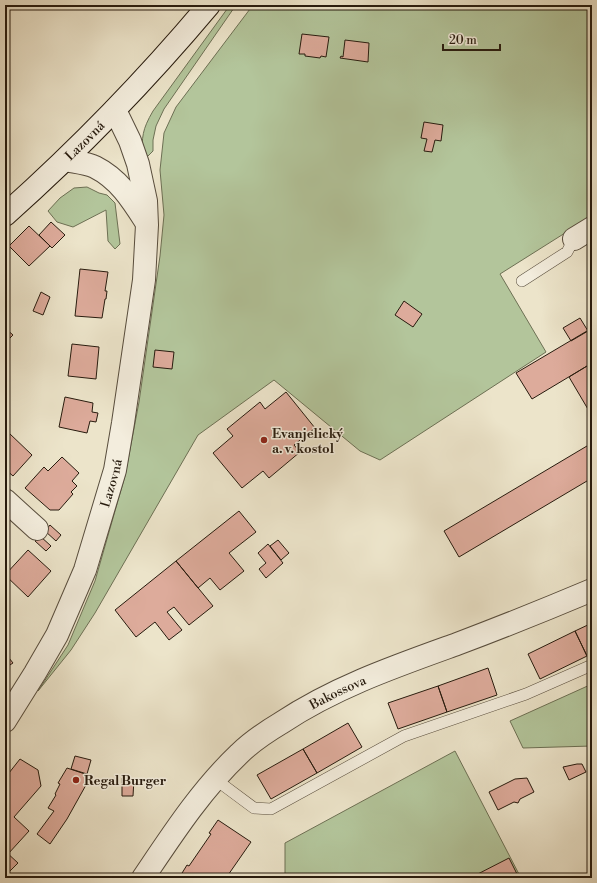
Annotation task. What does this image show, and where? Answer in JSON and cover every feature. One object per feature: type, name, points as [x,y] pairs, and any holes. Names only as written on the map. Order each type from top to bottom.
[{"type":"street","name":"Lazovná","points":[[65,160],[115,110],[177,44],[209,5]]},
{"type":"street","name":"Lazovná","points":[[5,721],[35,673],[60,628],[85,570],[115,470],[131,377],[144,280],[147,225],[146,201],[138,164],[130,141],[115,110]]},
{"type":"street","name":"Lazovná","points":[[65,160],[95,166],[118,183],[131,198],[147,225]]},
{"type":"street","points":[[5,215],[65,160]]},
{"type":"street","points":[[574,239],[592,228]]},
{"type":"street","points":[[5,500],[37,529]]},
{"type":"street","name":"Bakossova","points":[[143,878],[194,804],[240,752],[298,712],[345,687],[401,663],[491,632],[592,590]]},
{"type":"lane","points":[[522,281],[567,252],[574,239]]},
{"type":"lane","points":[[215,779],[254,808],[271,809],[404,736],[526,694],[592,665]]},
{"type":"green space","points":[[230,5],[236,5],[164,109],[156,126],[153,140],[153,151],[148,156],[142,158],[143,133],[153,111]]},
{"type":"green space","points":[[253,5],[592,5],[592,216],[500,274],[546,352],[380,460],[360,451],[274,380],[198,435],[95,613],[71,650],[38,691],[68,645],[95,581],[125,476],[139,402],[160,256],[164,215],[160,170],[164,133],[176,107]]},
{"type":"green space","points":[[87,187],[107,195],[115,203],[120,244],[115,249],[108,241],[106,210],[73,227],[57,222],[48,211],[60,198],[74,188]]},
{"type":"green space","points":[[592,684],[592,746],[523,748],[510,721]]},
{"type":"green space","points":[[455,751],[521,878],[285,878],[285,843]]},
{"type":"building","points":[[302,34],[329,37],[326,57],[321,56],[320,58],[299,54]]},
{"type":"building","points":[[345,40],[369,43],[368,62],[340,58],[341,56],[343,57]]},
{"type":"building","points":[[424,122],[443,125],[441,141],[435,140],[432,152],[424,151],[427,139],[421,138]]},
{"type":"building","points":[[51,222],[65,235],[52,248],[39,235]]},
{"type":"building","points":[[29,226],[50,246],[29,266],[9,246]]},
{"type":"building","points":[[80,269],[108,272],[105,291],[107,291],[106,299],[102,318],[75,316]]},
{"type":"building","points":[[41,292],[50,297],[43,315],[33,311]]},
{"type":"building","points":[[404,301],[422,314],[413,327],[395,315]]},
{"type":"building","points":[[580,318],[588,331],[571,341],[563,328]]},
{"type":"building","points":[[5,328],[13,335],[5,343]]},
{"type":"building","points":[[592,328],[592,363],[532,399],[516,373]]},
{"type":"building","points":[[72,344],[99,347],[96,379],[68,376]]},
{"type":"building","points":[[155,350],[174,352],[172,369],[153,367]]},
{"type":"building","points":[[592,363],[592,416],[569,377]]},
{"type":"building","name":"Evanjelický a. v. kostol","points":[[286,392],[315,428],[294,445],[300,452],[269,478],[263,471],[242,488],[213,453],[233,436],[227,429],[260,402],[265,409]]},
{"type":"building","points":[[65,397],[93,403],[92,412],[98,413],[96,422],[90,421],[87,433],[59,427]]},
{"type":"building","points":[[9,433],[32,455],[13,476],[5,469],[5,436],[6,437]]},
{"type":"building","points":[[592,443],[592,478],[459,557],[444,531]]},
{"type":"building","points":[[62,457],[79,473],[72,481],[77,486],[71,492],[73,494],[59,510],[50,510],[25,488],[44,467],[48,471]]},
{"type":"building","points":[[239,511],[256,532],[229,553],[244,571],[220,590],[210,578],[198,588],[176,561]]},
{"type":"building","points":[[50,525],[61,535],[56,541],[45,531]]},
{"type":"building","points":[[40,536],[51,546],[46,551],[35,541]]},
{"type":"building","points":[[278,540],[289,553],[281,560],[270,546]]},
{"type":"building","points":[[268,544],[283,563],[266,578],[259,569],[266,563],[258,553]]},
{"type":"building","points":[[28,550],[51,571],[28,597],[5,575]]},
{"type":"building","points":[[176,561],[213,606],[189,625],[174,607],[167,612],[182,630],[169,640],[155,622],[136,637],[115,610]]},
{"type":"building","points":[[592,623],[592,654],[587,656],[575,631]]},
{"type":"building","points":[[575,631],[587,656],[540,679],[528,654]]},
{"type":"building","points":[[5,653],[13,663],[5,668]]},
{"type":"building","points":[[488,668],[497,695],[447,712],[438,686]]},
{"type":"building","points":[[438,686],[447,712],[398,729],[388,703]]},
{"type":"building","points":[[348,723],[362,747],[317,773],[303,749]]},
{"type":"building","points":[[303,749],[317,773],[271,799],[257,775]]},
{"type":"building","points":[[75,756],[91,760],[87,774],[71,769]]},
{"type":"building","points":[[20,759],[38,770],[41,786],[14,817],[29,831],[8,854],[5,851],[5,778]]},
{"type":"building","points":[[582,764],[586,772],[569,780],[563,767]]},
{"type":"building","points":[[67,768],[91,776],[67,819],[50,844],[37,834],[54,811],[48,808],[56,795],[55,794],[60,784],[58,783]]},
{"type":"building","points":[[122,778],[134,779],[133,796],[122,796]]},
{"type":"building","points":[[527,778],[534,792],[520,799],[518,803],[514,802],[498,810],[489,792],[515,779]]},
{"type":"building","points":[[218,820],[251,842],[226,878],[179,878],[211,834],[209,833]]},
{"type":"building","points":[[5,851],[18,863],[5,876]]},
{"type":"building","points":[[509,858],[519,878],[470,878]]},
{"type":"place","name":"Evanjelický a. v. kostol","points":[[264,440]]},
{"type":"place","name":"Regal Burger","points":[[76,780]]}]
